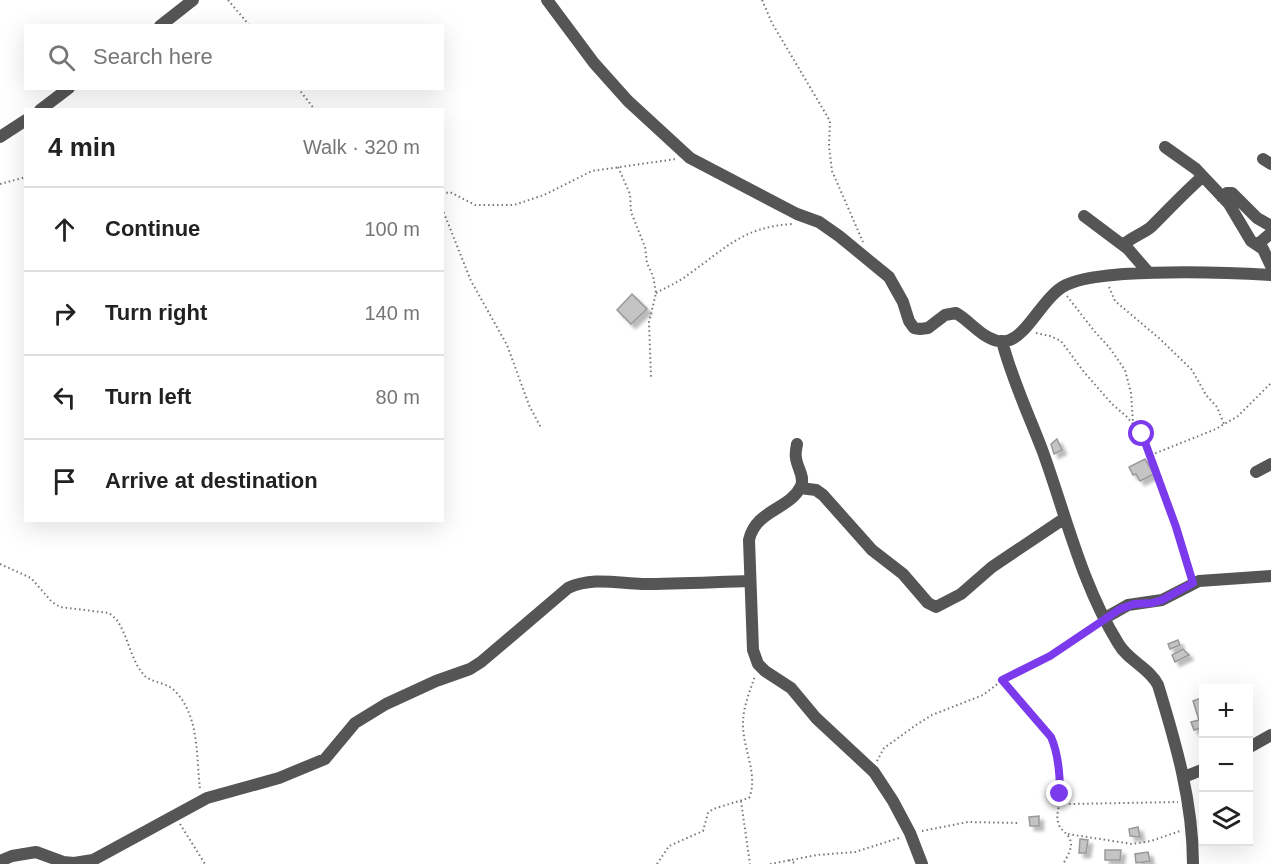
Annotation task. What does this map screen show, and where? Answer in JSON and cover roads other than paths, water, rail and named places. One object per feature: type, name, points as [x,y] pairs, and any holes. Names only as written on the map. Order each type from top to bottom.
[{"type":"street","points":[[163,24],[193,0]]},
{"type":"street","points":[[547,0],[594,63],[628,100],[690,158],[797,214],[819,222],[872,262],[896,286],[909,321],[914,328],[920,330],[928,328],[952,312],[997,341],[1011,340],[1028,325],[1038,310],[1060,289],[1090,278],[1148,272],[1271,275]]},
{"type":"street","points":[[43,108],[66,90]]},
{"type":"street","points":[[0,137],[24,121]]},
{"type":"street","points":[[1165,147],[1196,169],[1222,197],[1233,210],[1251,241],[1263,249],[1271,266]]},
{"type":"street","points":[[1123,245],[1132,237],[1150,228],[1179,197],[1202,177]]},
{"type":"street","points":[[1222,197],[1227,193],[1232,193],[1257,219],[1271,225]]},
{"type":"street","points":[[1084,216],[1123,245],[1148,272]]},
{"type":"street","points":[[1257,244],[1271,233]]},
{"type":"street","points":[[1002,341],[1008,367],[1043,451],[1092,592],[1122,649],[1150,673],[1158,685],[1184,777],[1192,833],[1193,864]]},
{"type":"street","points":[[797,444],[796,460],[802,478],[800,488],[789,500],[764,516],[755,525],[749,540],[753,650],[758,664],[791,688],[816,718],[874,772],[910,833],[922,864]]},
{"type":"street","points":[[1256,472],[1271,464]]},
{"type":"street","points":[[800,488],[816,490],[823,495],[872,550],[903,574],[928,603],[936,607],[961,594],[992,567],[1065,518]]},
{"type":"street","points":[[1105,618],[1128,605],[1162,600],[1193,583],[1211,579],[1271,576]]},
{"type":"street","points":[[0,861],[20,854],[36,852],[63,862],[84,862],[107,854],[203,800],[279,778],[325,759],[355,723],[436,681],[470,669],[568,588],[576,584],[592,581],[642,584],[750,581]]},
{"type":"street","points":[[1253,745],[1271,735]]},
{"type":"street","points":[[1184,777],[1199,771]]}]
